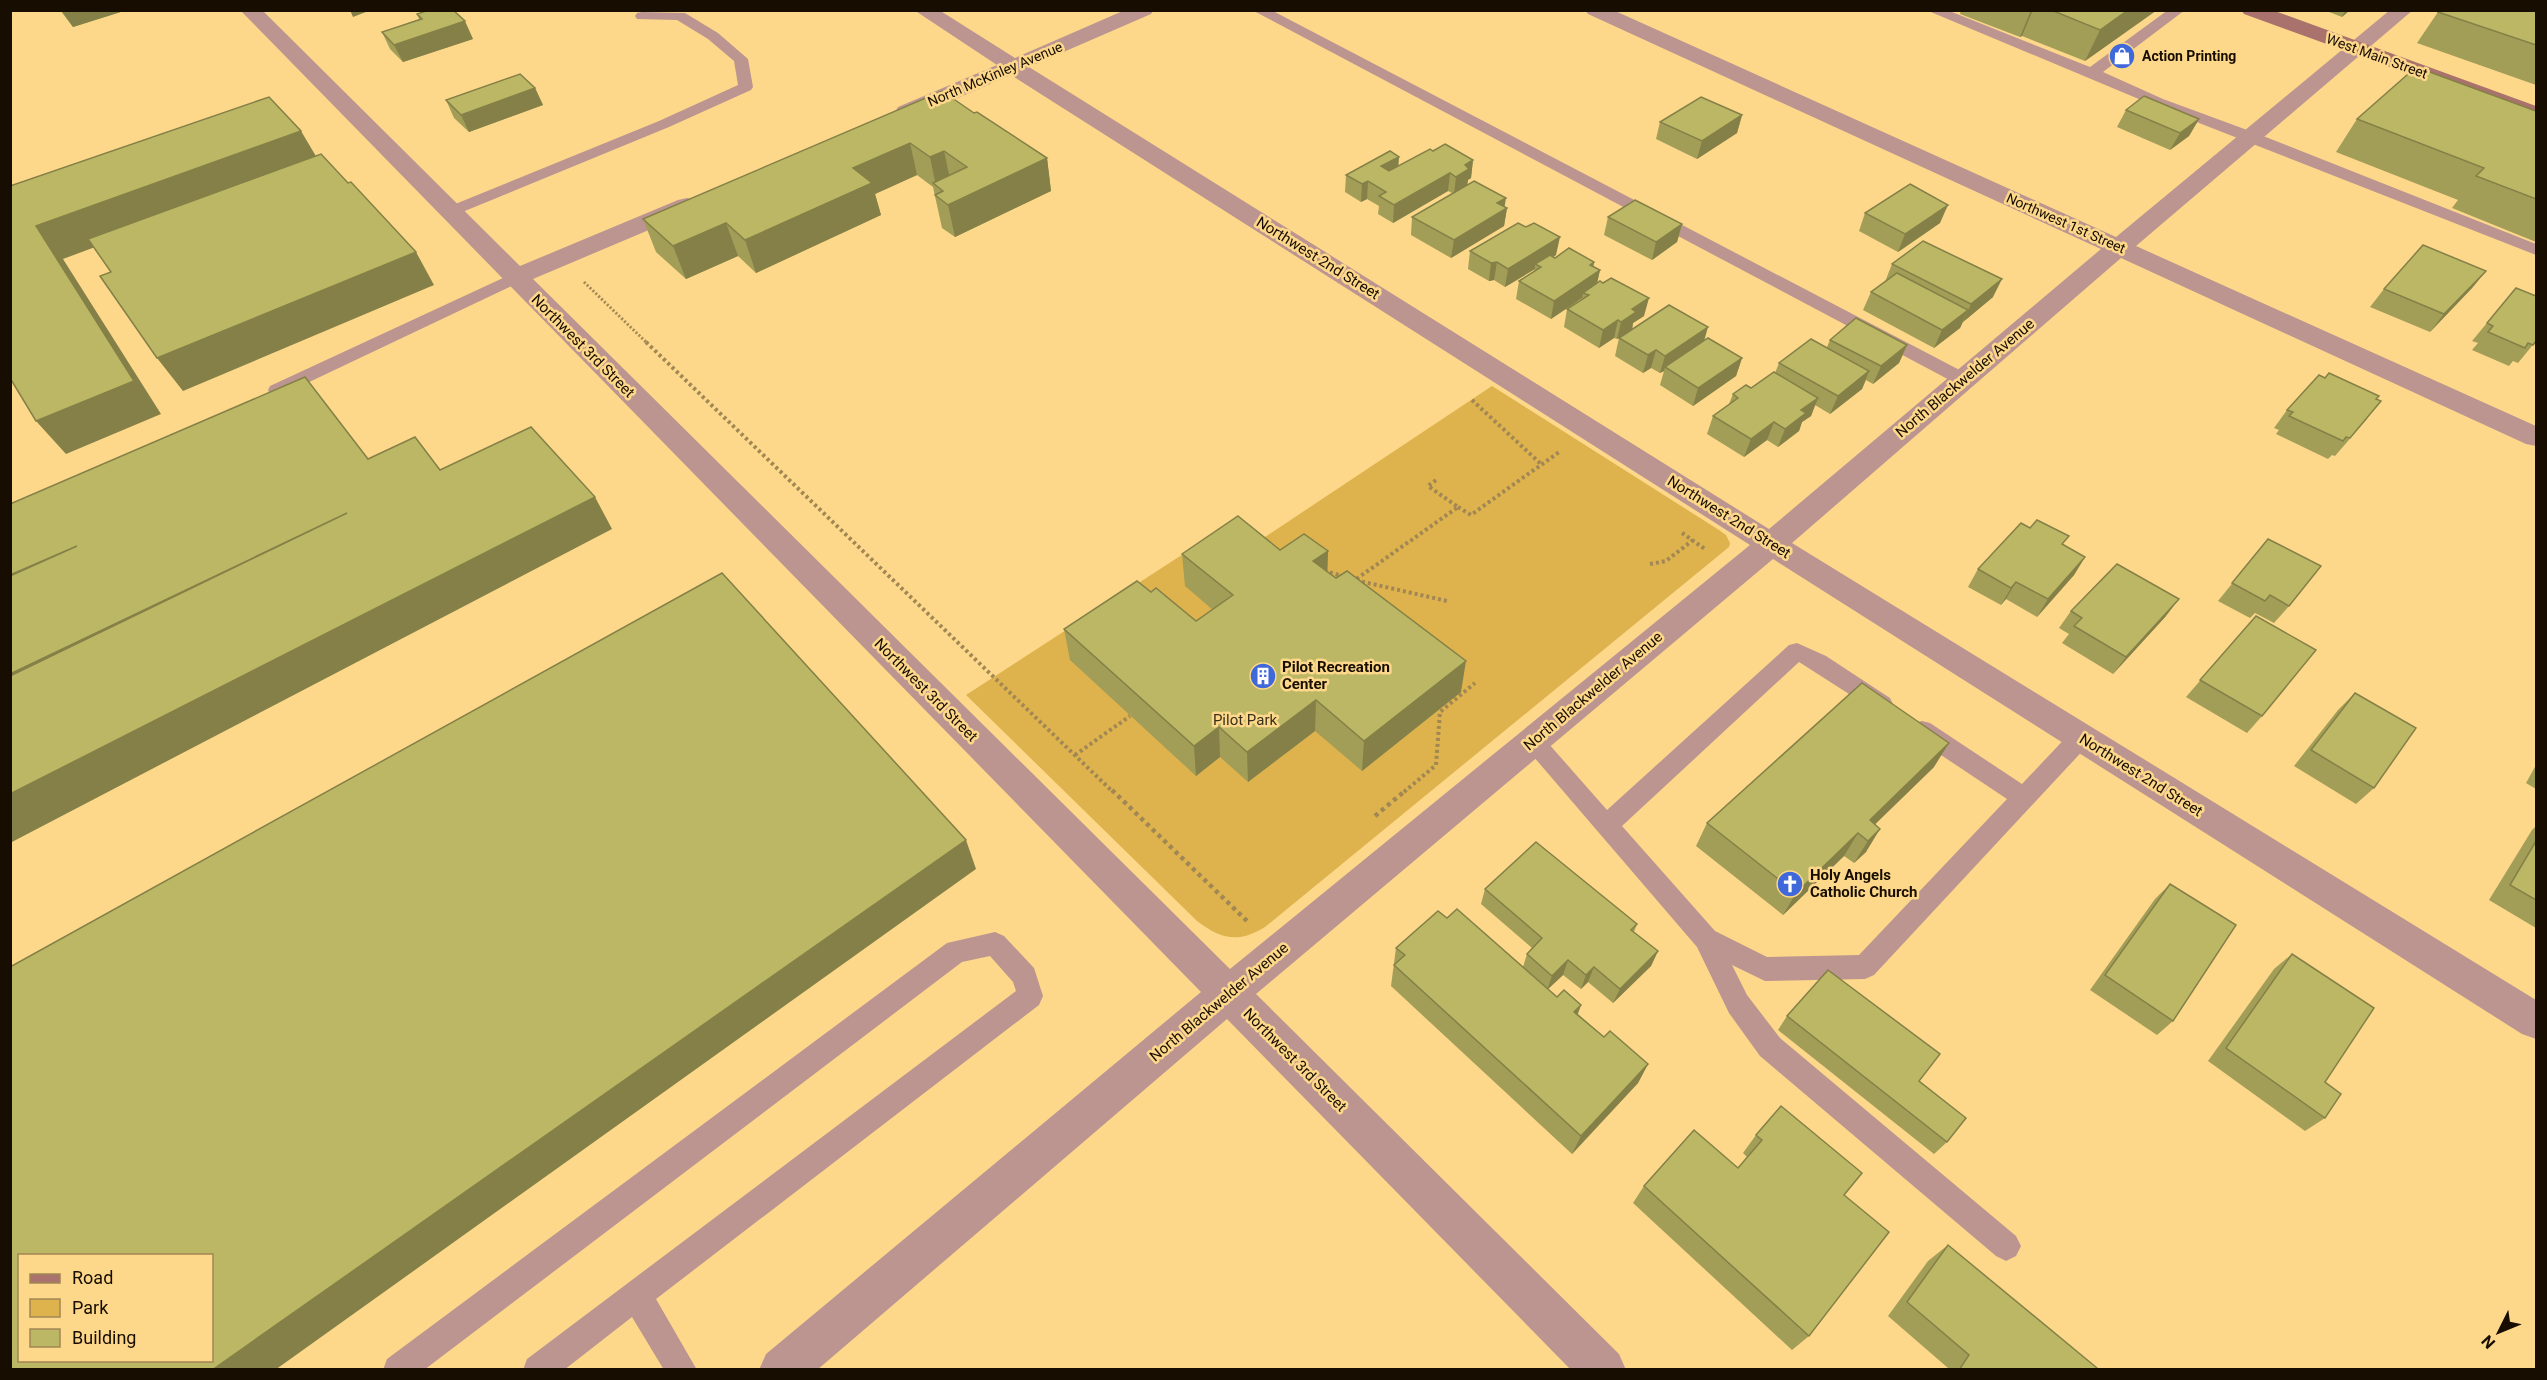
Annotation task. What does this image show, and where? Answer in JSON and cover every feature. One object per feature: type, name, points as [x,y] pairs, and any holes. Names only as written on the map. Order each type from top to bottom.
[{"type":"main road","name":"West Main Street","points":[[2251,10],[2536,112]]},
{"type":"street","name":"Northwest 3rd Street","points":[[250,10],[514,278],[1603,1370]]},
{"type":"street","name":"Northwest 2nd Street","points":[[924,10],[1771,544],[2536,1021]]},
{"type":"street","name":"North McKinley Avenue","points":[[891,118],[1144,10]]},
{"type":"street","name":"Northwest 1st Street","points":[[1595,10],[2536,437]]},
{"type":"street","name":"North Blackwelder Avenue","points":[[782,1370],[1229,993],[1771,544],[2119,247],[2403,10]]},
{"type":"street","points":[[514,278],[703,198]]},
{"type":"lane","points":[[1259,10],[1964,380]]},
{"type":"lane","points":[[1933,10],[2092,73],[2168,106],[2253,136],[2536,250]]},
{"type":"lane","points":[[2092,73],[2178,10]]},
{"type":"lane","points":[[449,212],[664,124],[746,87],[741,59],[714,36],[680,16],[642,16]]},
{"type":"lane","points":[[263,396],[514,278]]},
{"type":"lane","points":[[1606,826],[1797,651],[1818,662],[2024,798]]},
{"type":"lane","points":[[1706,939],[1765,969],[1865,967],[2081,737]]},
{"type":"lane","points":[[1533,742],[1706,939],[1738,1004],[1770,1047],[2006,1245]]},
{"type":"lane","points":[[398,1370],[956,951],[995,944],[1026,976],[1030,996],[538,1370]]},
{"type":"lane","points":[[636,1295],[682,1370]]},
{"type":"path","points":[[560,259],[1279,952]]},
{"type":"path","points":[[1436,480],[1428,486],[1471,515],[1561,451]]},
{"type":"path","points":[[1355,580],[1458,507]]},
{"type":"path","points":[[1650,564],[1666,561],[1725,514]]},
{"type":"path","points":[[1680,531],[1738,571]]},
{"type":"path","points":[[1315,575],[1322,571],[1447,601]]},
{"type":"path","points":[[1373,817],[1436,765],[1440,712],[1475,683]]},
{"type":"path","points":[[1075,755],[1130,716]]},
{"type":"path","points":[[1246,921],[1256,914]]},
{"type":"green space","name":"Pilot Park","points":[[1492,386],[1719,530],[1726,535],[1730,543],[1729,547],[1265,927],[1239,937],[1215,932],[1197,921],[966,695],[1231,523],[1256,543]]},
{"type":"building","points":[[429,10],[453,10],[465,21],[394,45],[382,32],[422,19],[417,14]]},
{"type":"building","points":[[2051,10],[2128,10],[2100,30]]},
{"type":"building","points":[[2439,10],[2536,10],[2536,45],[2438,12]]},
{"type":"building","points":[[2416,67],[2536,111],[2536,199],[2476,176],[2484,168],[2357,119]]},
{"type":"building","points":[[520,74],[535,88],[461,115],[446,100]]},
{"type":"building","points":[[942,91],[1047,158],[948,205],[935,195],[943,191],[933,183],[967,167],[944,151],[930,157],[910,143],[853,168],[872,183],[745,240],[726,223],[673,246],[643,219]]},
{"type":"building","points":[[2144,96],[2199,119],[2180,133],[2126,110]]},
{"type":"building","points":[[269,97],[301,131],[36,226],[134,381],[36,421],[10,378],[10,186]]},
{"type":"building","points":[[1701,97],[1742,115],[1702,141],[1660,122]]},
{"type":"building","points":[[1445,144],[1473,160],[1465,165],[1469,169],[1456,177],[1450,173],[1394,205],[1379,196],[1386,192],[1368,181],[1362,184],[1346,175],[1390,151],[1399,157],[1381,166],[1389,171],[1430,149],[1433,151]]},
{"type":"building","points":[[321,154],[348,183],[351,182],[416,252],[157,358],[100,276],[111,272],[88,239]]},
{"type":"building","points":[[1474,181],[1506,198],[1497,203],[1507,208],[1454,240],[1412,217]]},
{"type":"building","points":[[1910,184],[1948,205],[1905,234],[1865,213]]},
{"type":"building","points":[[1635,200],[1682,224],[1656,242],[1608,217]]},
{"type":"building","points":[[1518,223],[1526,227],[1534,223],[1560,237],[1508,269],[1497,262],[1491,263],[1470,251]]},
{"type":"building","points":[[1923,241],[2002,279],[1971,304],[1892,264]]},
{"type":"building","points":[[2423,245],[2486,271],[2444,314],[2384,289]]},
{"type":"building","points":[[1569,248],[1594,262],[1590,265],[1600,270],[1554,301],[1519,281],[1541,267],[1535,264],[1550,255],[1555,258]]},
{"type":"building","points":[[1897,273],[1968,310],[1942,330],[1871,292]]},
{"type":"building","points":[[1611,278],[1649,298],[1632,309],[1636,312],[1603,330],[1567,309],[1589,295],[1583,293],[1600,281],[1603,283]]},
{"type":"building","points":[[2516,288],[2536,296],[2536,341],[2533,345],[2528,343],[2525,348],[2488,332],[2493,326],[2487,323]]},
{"type":"building","points":[[1669,305],[1708,327],[1665,356],[1656,350],[1648,355],[1619,338]]},
{"type":"building","points":[[1856,318],[1907,345],[1881,366],[1830,340]]},
{"type":"building","points":[[1708,338],[1742,358],[1698,388],[1665,367]]},
{"type":"building","points":[[1811,339],[1869,371],[1838,396],[1779,363]]},
{"type":"building","points":[[1774,372],[1818,398],[1801,410],[1806,413],[1785,429],[1774,422],[1751,439],[1713,416],[1738,398],[1733,394],[1746,385],[1751,388]]},
{"type":"building","points":[[2329,373],[2379,396],[2376,399],[2381,401],[2350,438],[2346,437],[2343,441],[2289,416],[2293,412],[2287,410],[2319,375],[2325,378]]},
{"type":"building","points":[[305,377],[368,459],[415,437],[440,470],[531,427],[595,497],[10,794],[10,676],[347,513],[10,674],[10,576],[77,546],[10,575],[10,504]]},
{"type":"building","name":"Pilot Recreation Center","points":[[1238,516],[1280,550],[1304,534],[1328,551],[1313,561],[1336,578],[1347,571],[1466,661],[1364,741],[1316,700],[1247,752],[1219,727],[1194,746],[1064,629],[1137,581],[1151,592],[1156,588],[1196,621],[1233,595],[1182,554]]},
{"type":"building","points":[[2037,520],[2069,536],[2062,544],[2085,557],[2048,599],[2016,582],[2011,588],[1978,569],[2021,523],[2030,528]]},
{"type":"building","points":[[2268,539],[2321,566],[2289,606],[2270,595],[2265,601],[2232,583]]},
{"type":"building","points":[[2117,564],[2179,599],[2126,657],[2074,626],[2082,618],[2071,611]]},
{"type":"building","points":[[722,573],[966,840],[212,1370],[10,1370],[10,967]]},
{"type":"building","points":[[2256,616],[2316,650],[2262,716],[2200,680]]},
{"type":"building","points":[[1862,683],[1949,743],[1870,820],[1880,829],[1868,841],[1858,833],[1796,893],[1707,823]]},
{"type":"building","points":[[2355,693],[2416,728],[2374,788],[2311,750]]},
{"type":"building","points":[[2536,841],[2536,900],[2510,885]]},
{"type":"building","points":[[1536,842],[1637,924],[1631,930],[1658,951],[1620,989],[1594,967],[1586,975],[1568,960],[1552,976],[1527,954],[1542,938],[1485,889]]},
{"type":"building","points":[[2170,884],[2236,925],[2173,1021],[2105,975]]},
{"type":"building","points":[[1457,909],[1557,997],[1564,990],[1581,1005],[1574,1012],[1604,1037],[1610,1031],[1648,1064],[1581,1136],[1394,965],[1405,955],[1396,948],[1438,911],[1447,918]]},
{"type":"building","points":[[2292,954],[2374,1008],[2325,1082],[2341,1094],[2325,1118],[2226,1048]]},
{"type":"building","points":[[1828,970],[1940,1054],[1919,1081],[1966,1118],[1947,1142],[1787,1016]]},
{"type":"building","points":[[1781,1106],[1862,1173],[1844,1195],[1889,1232],[1809,1336],[1644,1186],[1694,1130],[1738,1168],[1762,1140],[1756,1135]]},
{"type":"building","points":[[1948,1245],[2097,1370],[1959,1370],[1969,1355],[1907,1302]]},
{"type":"place","name":"Action Printing","points":[[2122,56]]},
{"type":"place","name":"Pilot Recreation Center","points":[[1263,676]]},
{"type":"place","name":"Holy Angels Catholic Church","points":[[1790,884]]}]
